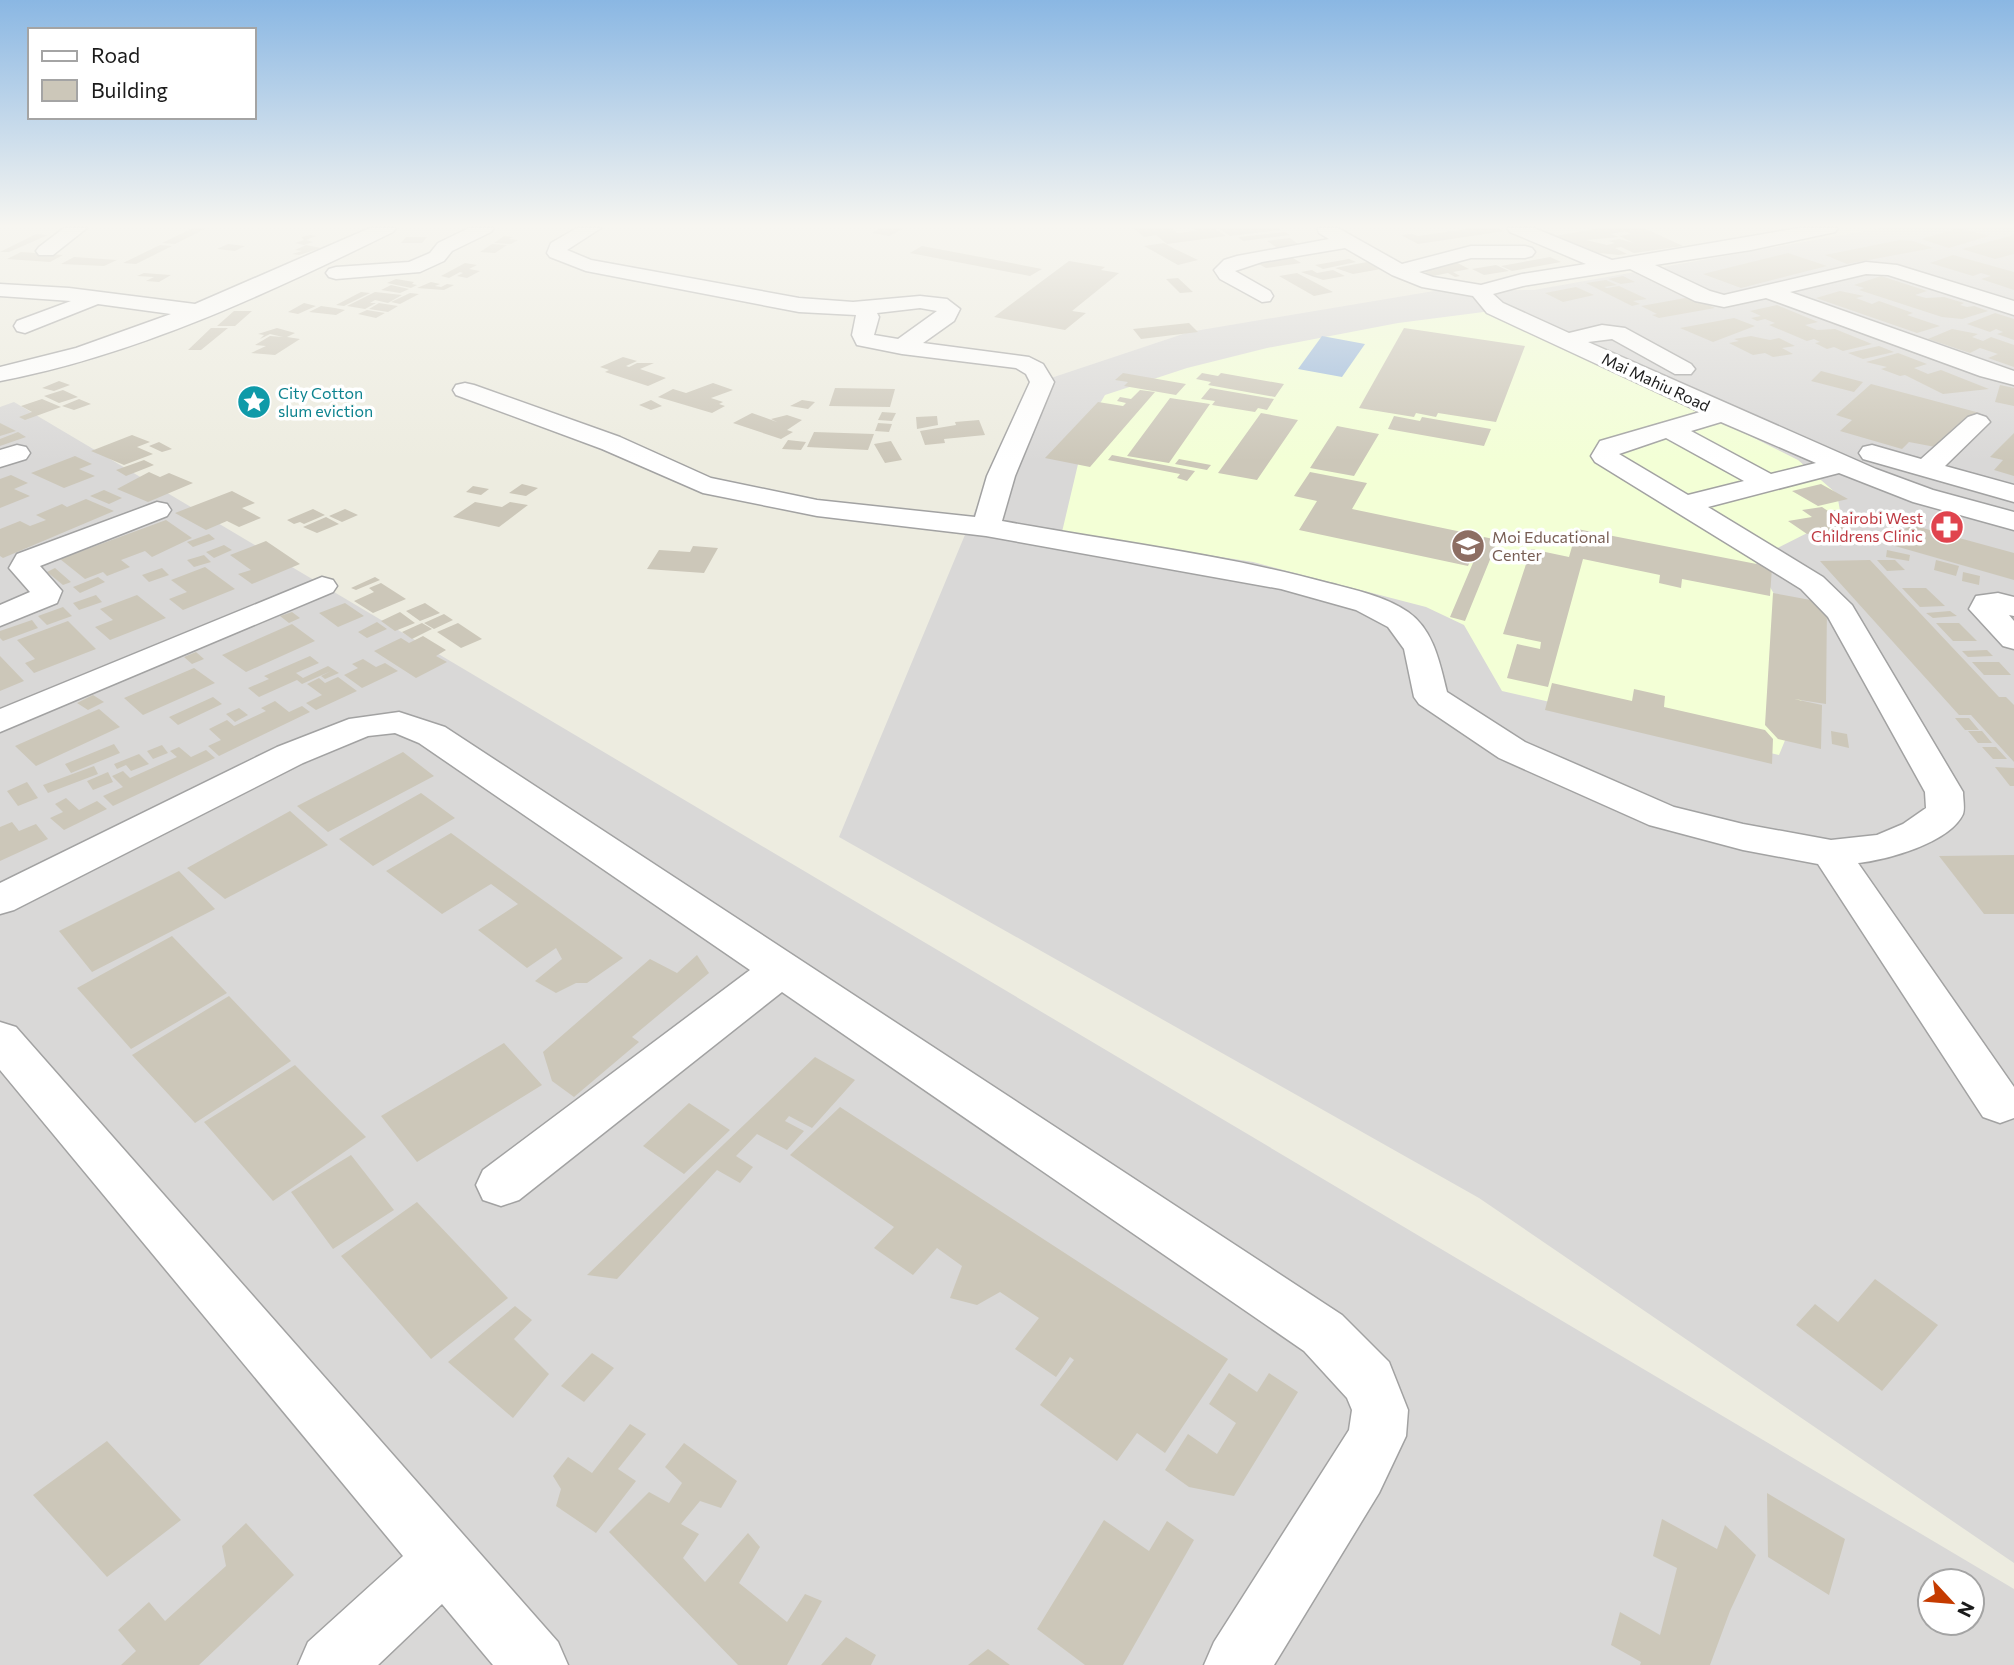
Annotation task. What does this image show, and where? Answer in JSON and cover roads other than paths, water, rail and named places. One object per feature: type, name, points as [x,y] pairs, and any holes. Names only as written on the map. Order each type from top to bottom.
[{"type":"street","points":[[25,326],[78,306]]},
{"type":"street","points":[[154,306],[199,311]]},
{"type":"street","points":[[0,374],[92,353],[211,306]]},
{"type":"street","points":[[810,306],[866,313],[930,327],[902,348]]},
{"type":"street","name":"Mai Mahiu Road","points":[[1491,306],[1840,465],[1899,488],[2014,521]]},
{"type":"street","points":[[1807,306],[1987,372],[2014,377]]},
{"type":"street","points":[[866,313],[863,335],[865,340],[902,348],[1021,362],[1035,368],[1038,373],[1042,382],[1001,476],[986,527]]},
{"type":"street","points":[[1566,341],[1602,332],[1616,333],[1796,426],[1856,448],[2014,494]]},
{"type":"street","points":[[465,390],[611,443],[703,485],[817,508],[986,527],[1284,580],[1367,603],[1399,620],[1420,648],[1431,697],[1512,750],[1662,816],[1743,836],[1831,853],[1883,847],[1917,833],[1945,812],[1944,792],[1841,612],[1812,583],[1604,456],[1609,447],[1723,413]]},
{"type":"street","points":[[1926,469],[1977,422]]},
{"type":"street","points":[[1670,430],[1767,483]]},
{"type":"street","points":[[1684,505],[1840,465]]},
{"type":"street","points":[[0,617],[46,596],[47,591],[24,568],[28,561],[157,510]]},
{"type":"street","points":[[0,722],[322,586]]},
{"type":"street","points":[[2014,607],[1998,602],[1987,603],[1985,609],[2014,639]]},
{"type":"street","points":[[0,900],[290,755],[361,726],[398,722],[432,734],[1323,1333],[1369,1381],[1380,1410],[1377,1436],[1358,1472],[1237,1665]]},
{"type":"street","points":[[1831,853],[2000,1104]]},
{"type":"street","points":[[501,1185],[780,969]]},
{"type":"street","points":[[0,1039],[535,1665]]},
{"type":"street","points":[[331,1665],[444,1560]]},
{"type":"water","points":[[1322,336],[1365,344],[1342,377],[1298,369]]},
{"type":"place","name":"City Cotton slum eviction","points":[[254,402]]},
{"type":"place","name":"Nairobi West Childrens Clinic","points":[[1947,527]]},
{"type":"place","name":"Moi Educational Center","points":[[1468,546]]}]
